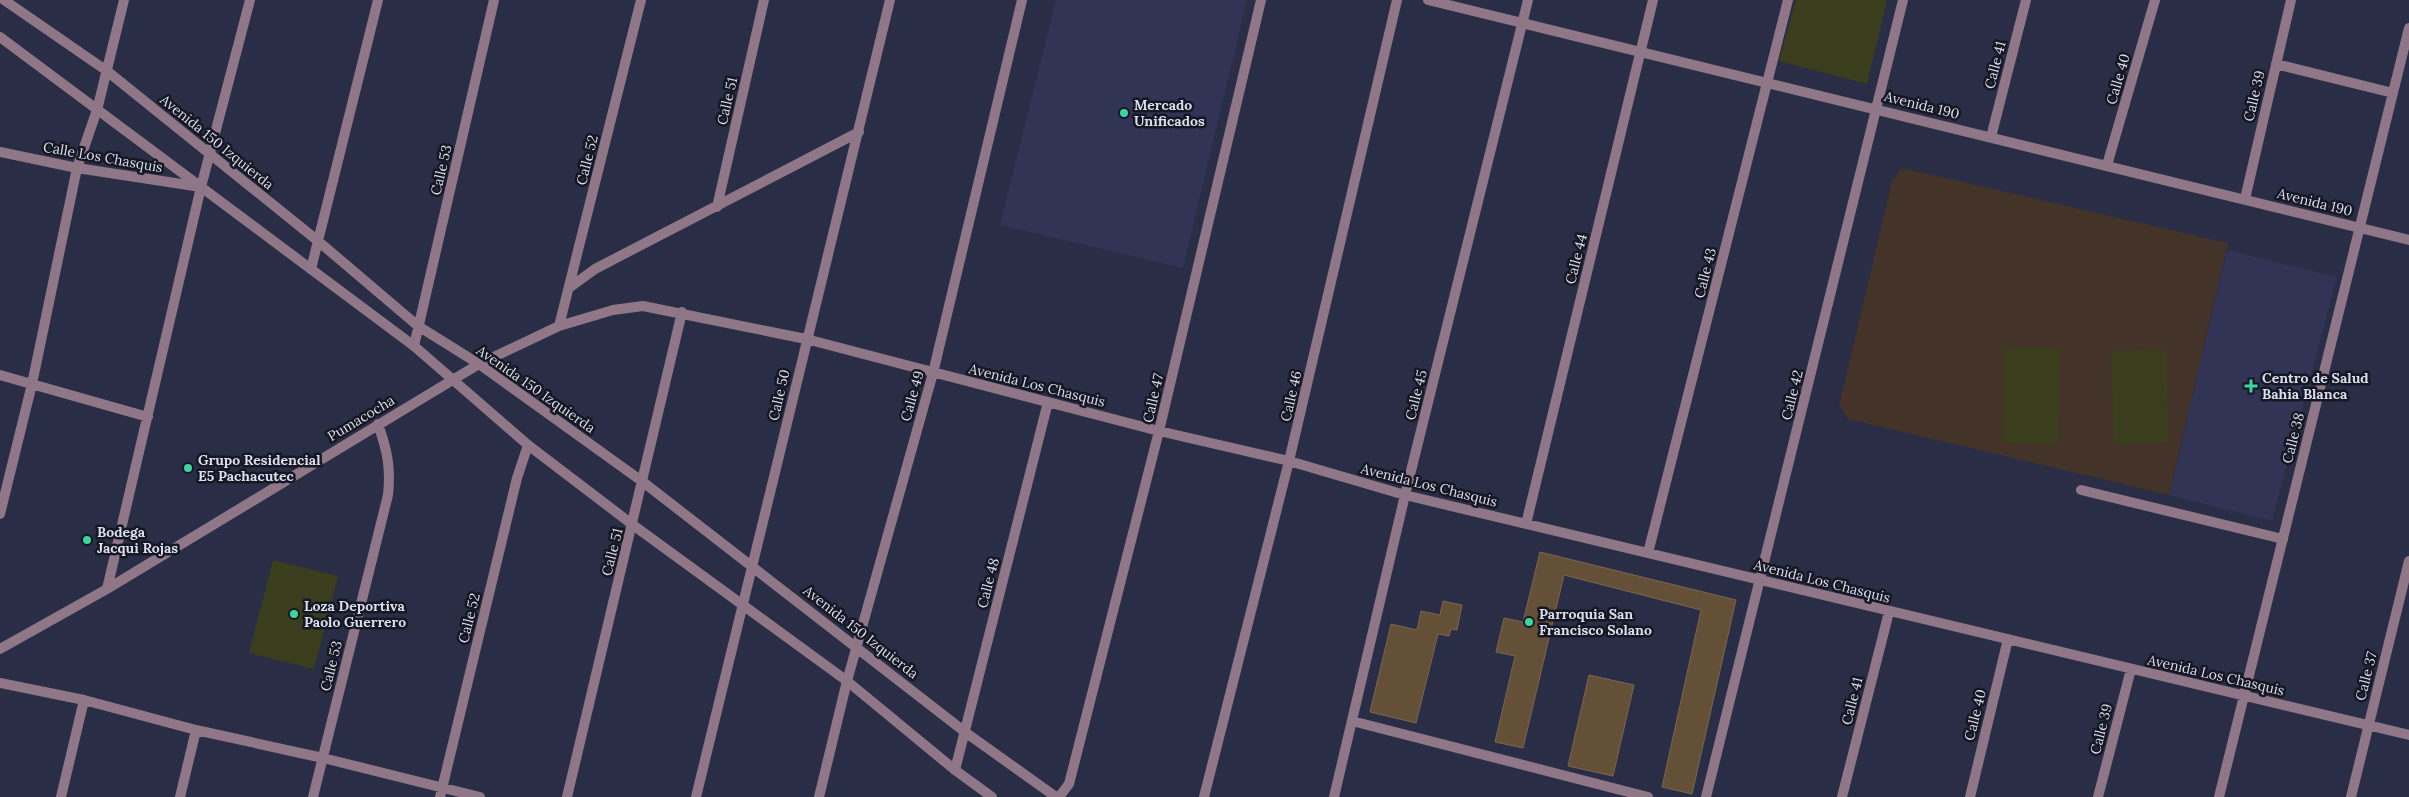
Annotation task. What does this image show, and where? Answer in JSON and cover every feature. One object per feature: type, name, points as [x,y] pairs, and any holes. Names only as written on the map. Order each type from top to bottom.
[{"type":"street","name":"Avenida 150 Izquierda","points":[[4,0],[107,71],[318,241],[418,326],[479,364],[643,482],[965,732],[1057,797]]},
{"type":"street","points":[[0,514],[32,384],[77,168],[97,110],[124,0]]},
{"type":"street","points":[[107,589],[201,187],[250,0]]},
{"type":"street","points":[[311,269],[378,0]]},
{"type":"street","name":"Calle 53","points":[[414,346],[494,0]]},
{"type":"street","name":"Calle 52","points":[[559,326],[640,0]]},
{"type":"street","name":"Calle 51","points":[[717,207],[764,0]]},
{"type":"street","name":"Calle 50","points":[[696,797],[890,0]]},
{"type":"street","name":"Calle 49","points":[[819,797],[846,680],[933,373],[1022,0]]},
{"type":"street","name":"Calle 47","points":[[1057,797],[1070,784],[1159,431],[1260,0]]},
{"type":"street","name":"Calle 46","points":[[1204,797],[1290,461],[1398,0]]},
{"type":"street","name":"Avenida 190","points":[[1428,0],[1992,136],[2409,240]]},
{"type":"street","name":"Calle 45","points":[[1334,797],[1405,495],[1528,0]]},
{"type":"street","name":"Calle 44","points":[[1526,524],[1653,0]]},
{"type":"street","name":"Calle 43","points":[[1648,553],[1788,0]]},
{"type":"street","name":"Calle 42","points":[[1706,797],[1903,0]]},
{"type":"street","name":"Calle 41","points":[[1992,136],[2026,0]]},
{"type":"street","name":"Calle 40","points":[[2107,165],[2155,0]]},
{"type":"street","name":"Calle 39","points":[[2244,199],[2291,0]]},
{"type":"street","name":"Calle 38","points":[[2219,797],[2409,28]]},
{"type":"street","points":[[0,37],[414,346],[528,446],[846,680],[955,770],[992,797]]},
{"type":"street","points":[[2276,64],[2393,93]]},
{"type":"street","points":[[569,288],[595,269],[859,132]]},
{"type":"street","name":"Calle Los Chasquis","points":[[0,152],[77,168],[201,187]]},
{"type":"street","name":"Avenida Los Chasquis","points":[[452,379],[559,326],[613,310],[643,306],[682,312],[806,339],[1159,431],[1290,461],[1405,495],[2409,735]]},
{"type":"street","name":"Calle 51","points":[[567,797],[682,312]]},
{"type":"street","points":[[0,375],[148,417]]},
{"type":"street","name":"Pumacocha","points":[[0,649],[107,589],[452,379]]},
{"type":"street","name":"Calle 48","points":[[955,770],[1048,402]]},
{"type":"street","name":"Calle 53","points":[[313,797],[388,495],[390,476],[388,452],[378,424]]},
{"type":"street","name":"Calle 52","points":[[441,792],[518,478],[528,446]]},
{"type":"street","points":[[2081,490],[2283,539]]},
{"type":"street","name":"Calle 37","points":[[2351,797],[2409,561]]},
{"type":"street","name":"Calle 41","points":[[1842,797],[1889,612]]},
{"type":"street","name":"Calle 40","points":[[1970,797],[2008,639]]},
{"type":"street","name":"Calle 39","points":[[2098,797],[2131,669]]},
{"type":"street","points":[[0,683],[84,700],[196,730],[322,758],[441,792],[480,797]]},
{"type":"street","points":[[61,797],[84,700]]},
{"type":"street","points":[[1352,721],[1648,797]]},
{"type":"street","points":[[180,797],[196,730]]},
{"type":"shaded area","name":"Mercado Unificados","points":[[1056,0],[1247,0],[1183,268],[1000,225]]},
{"type":"shaded area","points":[[1902,168],[2228,243],[2169,495],[1848,419],[1839,406],[1892,181]]},
{"type":"shaded area","name":"Centro de Salud Bahia Blanca","points":[[2227,250],[2337,277],[2272,521],[2169,495]]},
{"type":"green space","points":[[1796,0],[1887,0],[1867,84],[1779,61]]},
{"type":"green space","points":[[2004,347],[2060,348],[2059,444],[2003,443]]},
{"type":"green space","points":[[2166,349],[2169,443],[2114,444],[2111,351]]},
{"type":"green space","name":"Loza Deportiva Paolo Guerrero","points":[[273,560],[338,576],[314,669],[249,653]]},
{"type":"building","points":[[1540,552],[1736,600],[1692,794],[1662,787],[1701,610],[1564,575],[1523,748],[1495,742],[1515,656],[1496,652],[1504,618],[1523,622]]},
{"type":"building","points":[[1443,601],[1462,605],[1457,630],[1451,629],[1449,636],[1438,634],[1416,723],[1370,712],[1391,624],[1417,630],[1421,611],[1440,615]]},
{"type":"building","points":[[1589,675],[1634,685],[1613,776],[1568,766]]},
{"type":"place","name":"Mercado Unificados","points":[[1124,113]]},
{"type":"place","name":"Centro de Salud Bahia Blanca","points":[[2251,386]]},
{"type":"place","name":"Grupo Residencial E5 Pachacutec","points":[[188,468]]},
{"type":"place","name":"Bodega Jacqui Rojas","points":[[87,540]]},
{"type":"place","name":"Loza Deportiva Paolo Guerrero","points":[[294,614]]},
{"type":"place","name":"Parroquia San Francisco Solano","points":[[1529,622]]}]
